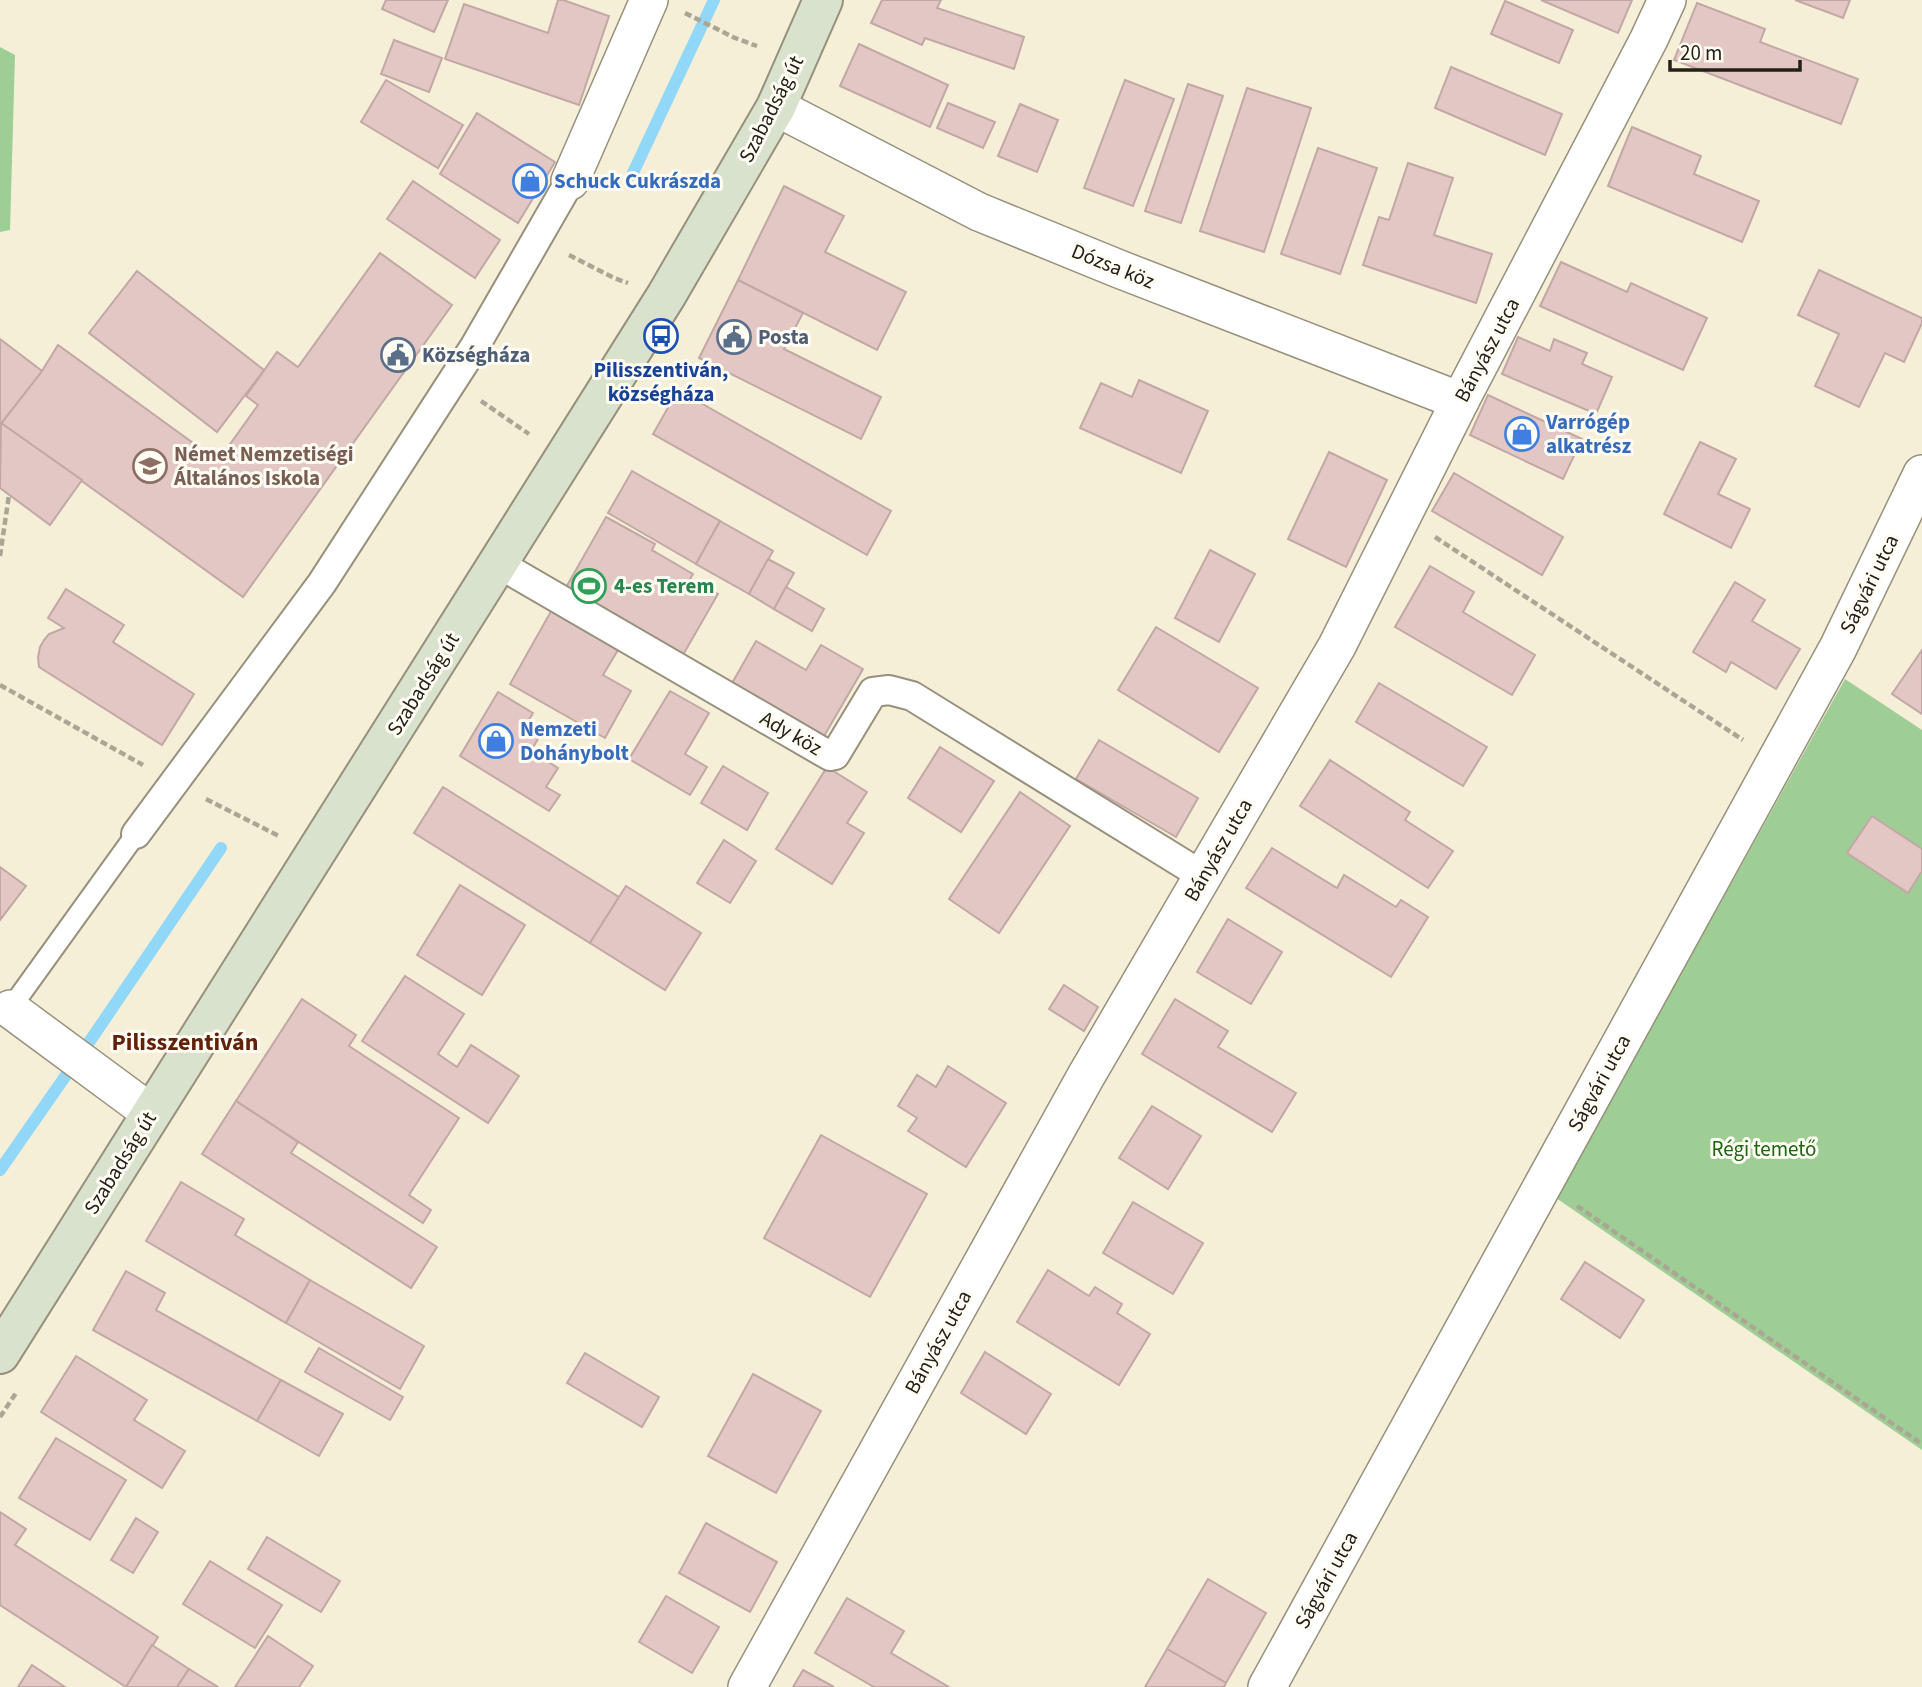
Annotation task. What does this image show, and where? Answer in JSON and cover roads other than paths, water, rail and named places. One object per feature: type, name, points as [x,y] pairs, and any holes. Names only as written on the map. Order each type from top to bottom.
[{"type":"main road","name":"Szabadság út","points":[[0,1354],[667,296],[776,107],[823,0]]},
{"type":"street","points":[[136,834],[322,583],[475,346],[570,181],[649,0]]},
{"type":"street","name":"Bányász utca","points":[[747,1687],[1086,1076],[1336,646],[1667,0]]},
{"type":"street","name":"Dózsa köz","points":[[776,107],[979,212],[1460,401]]},
{"type":"street","name":"Ságvári utca","points":[[1267,1687],[1838,648],[1922,474]]},
{"type":"street","name":"Ady köz","points":[[499,564],[830,756],[835,755],[873,692],[889,690],[912,695],[1203,876]]},
{"type":"street","points":[[3,1011],[51,1039],[151,1113]]},
{"type":"lane","points":[[3,1011],[136,834]]},
{"type":"waterway","points":[[632,175],[714,0]]},
{"type":"waterway","points":[[0,1170],[221,848]]},
{"type":"place","name":"Schuck Cukrászda","points":[[530,181]]},
{"type":"place","name":"Pilisszentiván, községháza","points":[[661,336]]},
{"type":"place","name":"Posta","points":[[734,337]]},
{"type":"place","name":"Községháza","points":[[398,355]]},
{"type":"place","name":"Varrógép alkatrész","points":[[1522,434]]},
{"type":"place","name":"Német Nemzetiségi Általános Iskola","points":[[150,466]]},
{"type":"place","name":"4-es Terem","points":[[589,586]]},
{"type":"place","name":"Nemzeti Dohánybolt","points":[[496,741]]},
{"type":"district","name":"Pilisszentiván","points":[[185,1042]]},
{"type":"park label","name":"Régi temető","points":[[1764,1149]]}]
